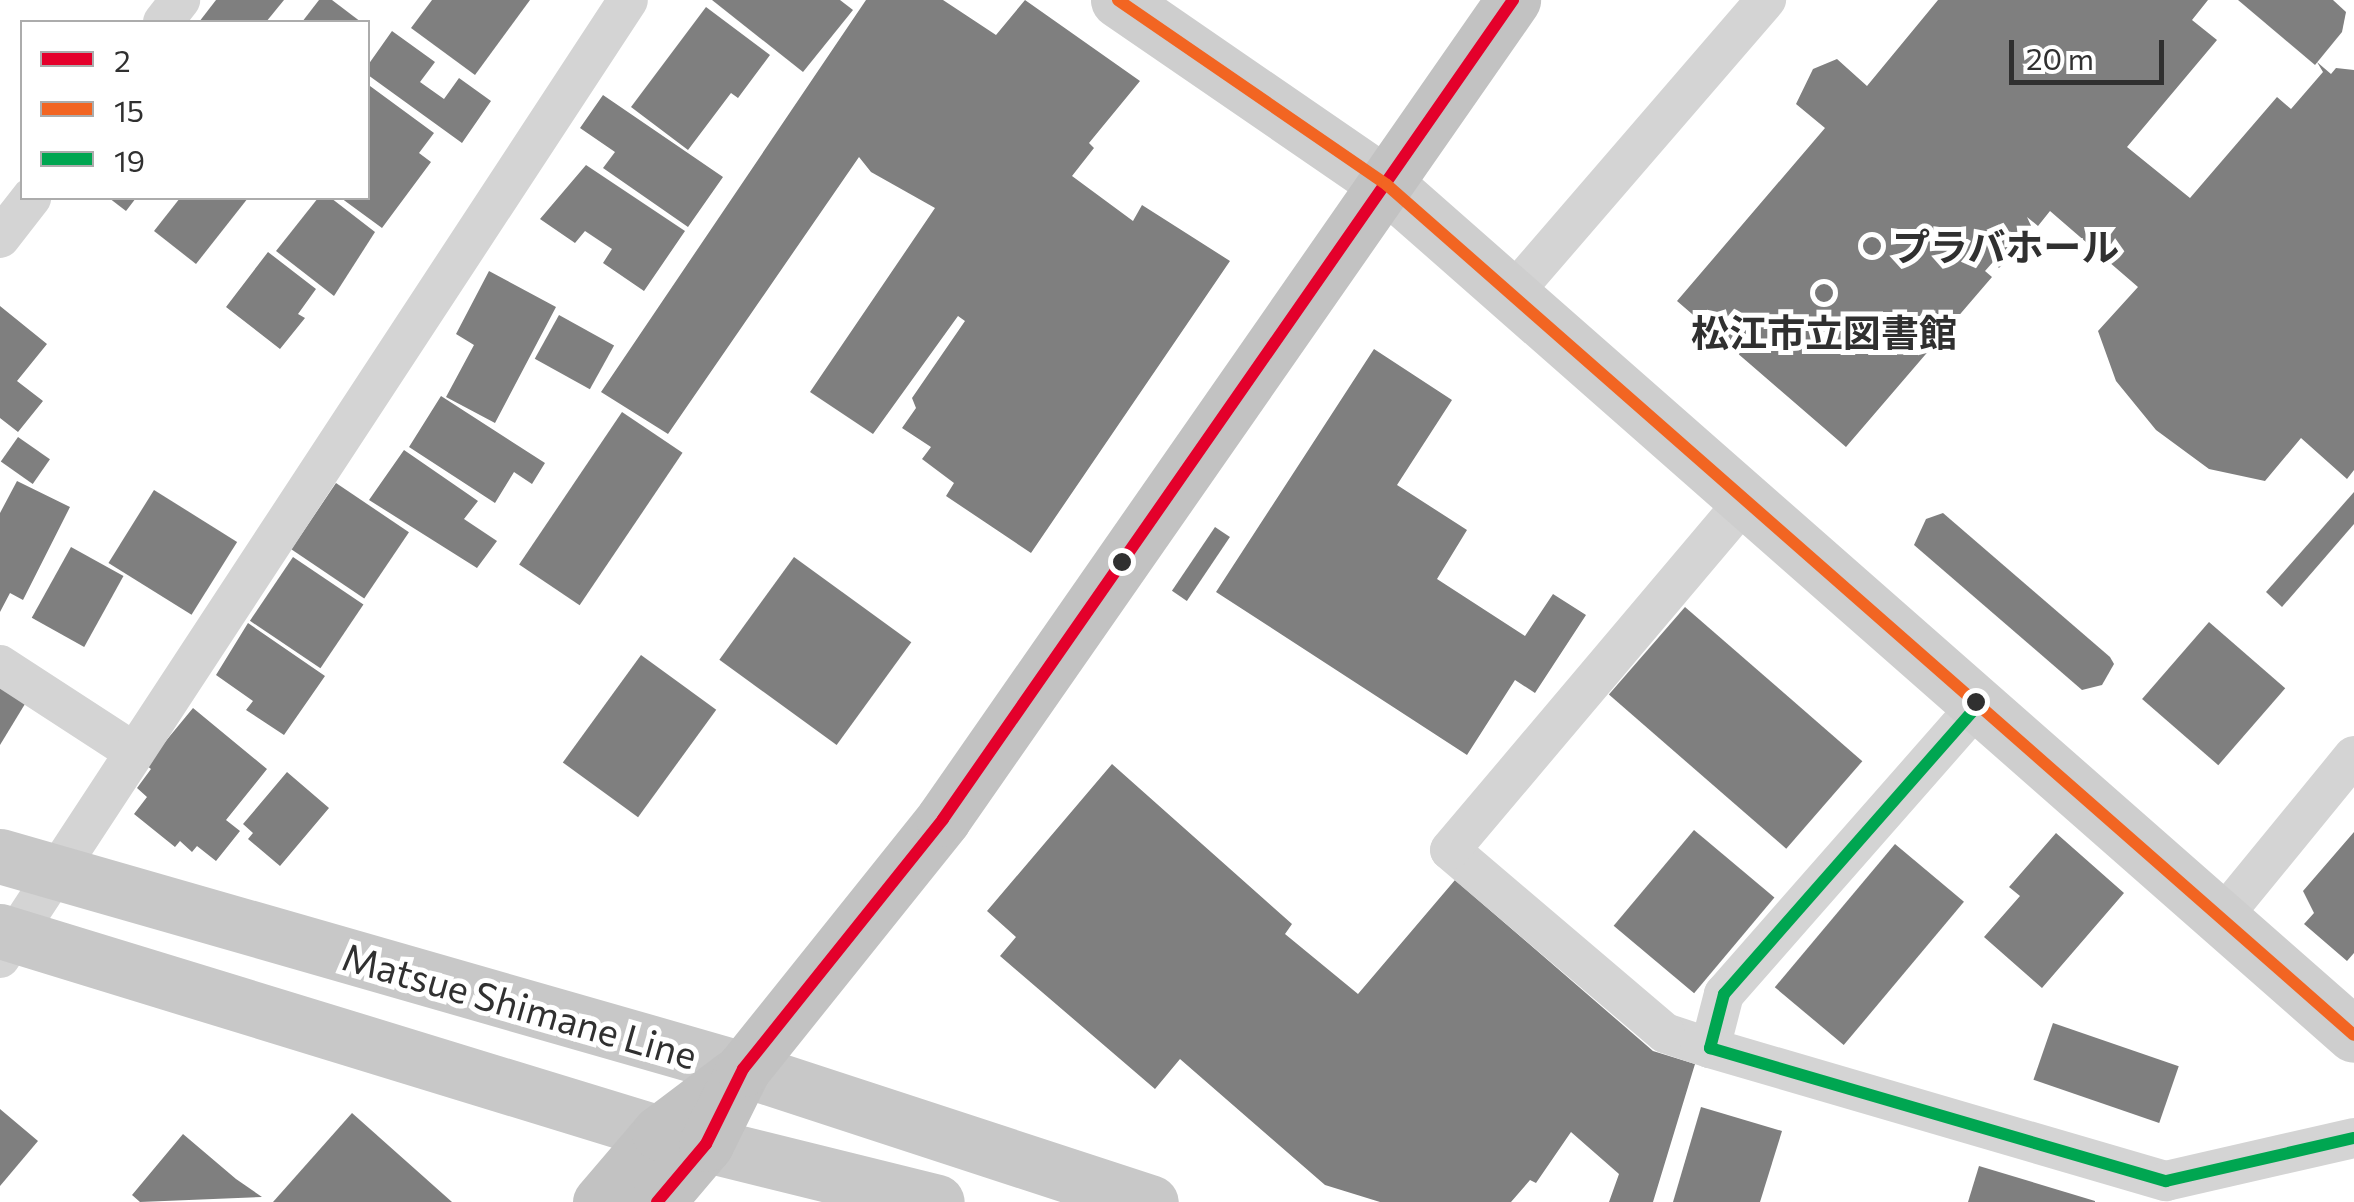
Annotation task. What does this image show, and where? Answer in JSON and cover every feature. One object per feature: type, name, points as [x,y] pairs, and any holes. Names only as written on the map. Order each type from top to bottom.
[{"type":"highway","points":[[600,1202],[682,1138],[743,1069],[942,819],[1388,184],[1512,0]]},
{"type":"highway","points":[[657,1202],[682,1138]]},
{"type":"main road","name":"Matsue Shimane Line","points":[[0,856],[743,1069],[1151,1202]]},
{"type":"main road","name":"Matsue Shimane Line","points":[[5,942],[682,1138],[937,1202]]},
{"type":"street","points":[[165,20],[180,0]]},
{"type":"street","points":[[5,942],[628,0]]},
{"type":"street","points":[[1118,0],[1388,184],[2354,1035]]},
{"type":"street","points":[[1512,294],[1766,0]]},
{"type":"street","points":[[0,238],[28,200]]},
{"type":"street","points":[[1746,500],[1450,850],[1665,1034],[2166,1181],[2354,1138]]},
{"type":"street","points":[[0,665],[131,750]]},
{"type":"street","points":[[1710,1048],[1724,994],[1978,705]]},
{"type":"street","points":[[2222,917],[2354,756]]},
{"type":"building","points":[[216,0],[284,0],[268,20],[201,20]]},
{"type":"building","points":[[319,0],[332,0],[358,20],[304,20]]},
{"type":"building","points":[[432,0],[530,0],[475,75],[411,28]]},
{"type":"building","points":[[712,0],[840,0],[853,10],[803,72]]},
{"type":"building","points":[[866,0],[943,0],[996,35],[1025,0],[1140,81],[1089,143],[1094,148],[1072,176],[1133,221],[1142,205],[1230,261],[1031,553],[946,496],[954,483],[922,459],[931,447],[902,428],[916,408],[912,398],[965,321],[958,316],[873,434],[810,392],[935,208],[871,172],[859,157],[668,434],[601,392]]},
{"type":"building","name":"プラバホール","points":[[1938,0],[2208,0],[2192,20],[2217,40],[2127,147],[2190,198],[2277,97],[2291,109],[2323,72],[2317,62],[2331,74],[2336,68],[2354,70],[2354,470],[2347,479],[2301,438],[2265,481],[2209,469],[2156,430],[2116,381],[2098,331],[2138,287],[2050,211],[2038,226],[2027,217],[2033,230],[1999,268],[1993,262],[1985,271],[1992,277],[1846,447],[1677,301],[1825,128],[1796,104],[1813,69],[1837,59],[1867,86]]},
{"type":"building","points":[[2238,0],[2333,0],[2346,12],[2342,32],[2315,65]]},
{"type":"building","points":[[706,7],[770,55],[738,98],[731,93],[688,150],[631,107]]},
{"type":"building","points":[[392,31],[435,62],[420,82],[444,99],[459,78],[491,101],[462,143],[370,76],[370,62]]},
{"type":"building","points":[[370,86],[434,133],[419,153],[431,162],[382,228],[344,200],[370,200]]},
{"type":"building","points":[[603,95],[723,177],[688,227],[603,168],[615,152],[580,128]]},
{"type":"building","points":[[586,165],[685,231],[644,291],[603,263],[612,249],[585,231],[575,243],[540,219]]},
{"type":"building","points":[[112,200],[134,200],[126,211]]},
{"type":"building","points":[[178,200],[246,200],[196,264],[154,231]]},
{"type":"building","points":[[316,200],[334,200],[375,232],[334,296],[276,251]]},
{"type":"building","points":[[268,252],[316,289],[298,314],[305,318],[280,349],[226,307]]},
{"type":"building","points":[[489,271],[556,307],[495,423],[446,397],[474,345],[456,334]]},
{"type":"building","points":[[0,306],[47,344],[17,381],[43,401],[18,432],[0,418]]},
{"type":"building","points":[[559,315],[614,346],[590,389],[535,359]]},
{"type":"building","points":[[1374,349],[1452,400],[1397,485],[1467,530],[1437,579],[1525,636],[1553,594],[1586,615],[1535,693],[1515,680],[1467,755],[1216,592]]},
{"type":"building","points":[[441,396],[545,463],[532,484],[514,472],[495,503],[409,447]]},
{"type":"building","points":[[622,412],[683,453],[580,605],[519,565]]},
{"type":"building","points":[[18,437],[50,459],[33,484],[1,462]]},
{"type":"building","points":[[404,450],[478,501],[464,519],[497,541],[477,568],[369,500]]},
{"type":"building","points":[[17,481],[70,507],[23,600],[10,593],[0,612],[0,513]]},
{"type":"building","points":[[336,483],[409,532],[364,599],[291,549]]},
{"type":"building","points":[[154,490],[237,542],[192,615],[108,563]]},
{"type":"building","points":[[2354,492],[2354,524],[2282,607],[2266,592]]},
{"type":"building","points":[[1943,513],[2110,657],[2114,664],[2102,685],[2082,690],[1914,545],[1926,519]]},
{"type":"building","points":[[1215,527],[1230,537],[1187,601],[1172,591]]},
{"type":"building","points":[[71,547],[123,576],[84,647],[32,618]]},
{"type":"building","points":[[293,557],[363,605],[320,668],[250,621]]},
{"type":"building","points":[[794,557],[911,642],[837,745],[719,660]]},
{"type":"building","points":[[1685,607],[1862,761],[1786,849],[1609,695]]},
{"type":"building","points":[[2209,622],[2285,688],[2218,765],[2142,699]]},
{"type":"building","points":[[248,623],[325,676],[284,735],[246,710],[253,701],[216,675]]},
{"type":"building","points":[[641,655],[716,710],[638,817],[563,763]]},
{"type":"building","points":[[0,683],[28,699],[0,745]]},
{"type":"building","points":[[193,708],[267,769],[226,820],[240,831],[216,861],[197,846],[192,852],[180,841],[175,847],[134,814],[147,797],[137,788],[151,769],[146,765]]},
{"type":"building","points":[[1112,764],[1292,924],[1285,934],[1358,994],[1455,880],[1653,1051],[1695,1064],[1653,1202],[1609,1202],[1619,1174],[1571,1132],[1536,1183],[1530,1180],[1511,1202],[1380,1202],[1325,1185],[1180,1059],[1155,1089],[1000,956],[1016,937],[987,911]]},
{"type":"building","points":[[287,772],[329,808],[280,866],[248,839],[253,833],[243,824]]},
{"type":"building","points":[[1694,830],[1774,897],[1694,993],[1614,926]]},
{"type":"building","points":[[2354,832],[2354,953],[2347,961],[2304,924],[2314,913],[2303,891]]},
{"type":"building","points":[[2056,833],[2124,893],[2042,988],[1984,937],[2020,896],[2009,887]]},
{"type":"building","points":[[1895,844],[1964,902],[1844,1045],[1775,987]]},
{"type":"building","points":[[2053,1023],[2179,1066],[2159,1123],[2033,1080]]},
{"type":"building","points":[[1701,1107],[1782,1131],[1760,1202],[1673,1202]]},
{"type":"building","points":[[0,1109],[38,1141],[0,1186]]},
{"type":"building","points":[[352,1113],[452,1202],[273,1202]]},
{"type":"building","points":[[183,1134],[262,1197],[140,1202],[132,1195]]},
{"type":"building","points":[[1979,1166],[2095,1201],[2095,1202],[1968,1202]]},
{"type":"transit line","name":"15","points":[[1118,0],[1387,185],[2354,1035]]},
{"type":"transit line","name":"2","points":[[657,1202],[706,1144],[743,1069],[943,819],[1513,0]]},
{"type":"transit line","name":"19","points":[[1978,705],[1724,994],[1710,1048],[2166,1181],[2354,1138]]},
{"type":"place","name":"プラバホール","points":[[1872,246]]},
{"type":"place","name":"松江市立図書館","points":[[1824,293]]}]
